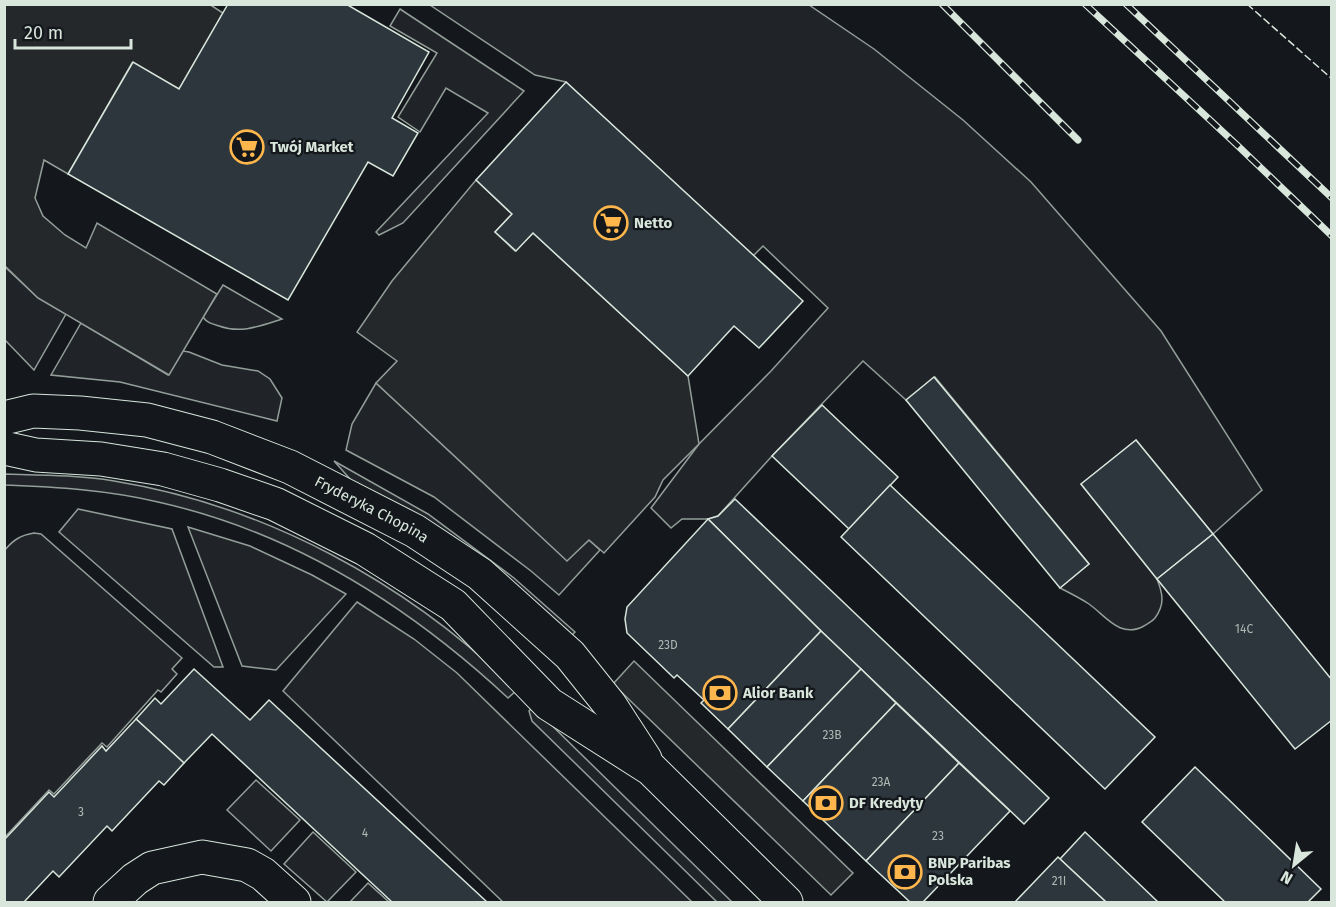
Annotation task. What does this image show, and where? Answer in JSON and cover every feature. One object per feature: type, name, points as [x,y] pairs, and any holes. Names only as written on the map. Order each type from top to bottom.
[{"type":"street","name":"Fryderyka Chopina","points":[[4,418],[33,411],[80,413],[147,420],[212,437],[290,467],[415,531],[480,574],[570,655],[610,705],[651,769]]},
{"type":"street","name":"Fryderyka Chopina","points":[[4,448],[36,455],[101,459],[163,469],[220,484],[275,504],[365,549],[453,605],[549,704],[651,769],[786,903]]},
{"type":"street","points":[[110,903],[135,879],[152,868],[202,857],[247,865],[263,874],[294,903]]},
{"type":"shaded area","points":[[209,4],[223,13],[179,89],[132,63],[68,174],[44,160],[35,198],[43,216],[65,235],[86,248],[97,223],[217,294],[169,375],[38,298],[5,266],[4,5]]},
{"type":"shaded area","points":[[430,5],[809,5],[874,49],[963,120],[1031,182],[1161,331],[1262,490],[1213,534],[1136,440],[1081,484],[1157,579],[1161,589],[1162,603],[1154,619],[1135,629],[1121,628],[1089,604],[1060,588],[1089,564],[935,377],[906,400],[863,361],[718,516],[708,519],[682,519],[671,528],[651,508],[699,444],[771,371],[828,308],[763,246],[753,256],[566,82],[535,75]]},
{"type":"shaded area","points":[[400,9],[524,91],[403,223],[379,235],[376,232],[488,113],[446,88],[420,132],[398,117],[437,53],[390,26]]},
{"type":"shaded area","points":[[476,180],[512,214],[495,232],[515,251],[533,233],[688,376],[699,444],[663,480],[655,497],[604,553],[589,540],[567,561],[376,383],[397,361],[357,332],[392,281]]},
{"type":"shaded area","points":[[4,266],[38,298],[66,314],[34,370],[5,340]]},
{"type":"shaded area","points":[[223,285],[282,319],[243,329],[227,328],[208,322],[203,317]]},
{"type":"shaded area","points":[[81,323],[168,375],[183,351],[222,365],[258,371],[270,379],[282,398],[277,421],[120,382],[51,375]]},
{"type":"shaded area","points":[[376,383],[567,560],[589,540],[600,550],[559,595],[434,497],[346,450],[352,424]]},
{"type":"shaded area","points":[[334,461],[428,514],[514,578],[575,632],[567,640],[359,489]]},
{"type":"shaded area","points":[[5,474],[73,476],[114,481],[171,493],[226,509],[280,530],[332,555],[381,583],[474,651],[517,690],[508,698],[430,632],[389,603],[346,576],[256,532],[208,515],[139,498],[82,490],[5,485]]},
{"type":"shaded area","points":[[78,509],[172,529],[223,667],[214,667],[59,532]]},
{"type":"shaded area","points":[[188,527],[250,546],[346,594],[276,670],[242,666]]},
{"type":"shaded area","points":[[34,533],[41,534],[182,658],[172,669],[177,674],[161,692],[158,690],[107,747],[102,743],[54,794],[49,790],[5,837],[5,550],[11,543]]},
{"type":"shaded area","points":[[357,602],[414,639],[457,673],[692,902],[503,902],[283,691]]},
{"type":"shaded area","points":[[634,661],[853,873],[831,895],[613,684]]},
{"type":"shaded area","points":[[533,707],[732,902],[717,902],[532,721],[529,711]]},
{"type":"shaded area","points":[[256,780],[300,820],[271,851],[227,810]]},
{"type":"shaded area","points":[[313,832],[356,872],[327,902],[284,864]]},
{"type":"shaded area","points":[[368,883],[389,902],[350,902]]},
{"type":"building","name":"Twój Market","points":[[228,4],[346,4],[429,52],[392,118],[418,133],[393,176],[368,162],[288,300],[68,174],[133,62],[179,89]]},
{"type":"building","name":"Netto","points":[[566,82],[803,301],[759,348],[734,326],[688,376],[533,233],[516,251],[495,232],[512,214],[476,180]]},
{"type":"building","points":[[934,377],[1089,564],[1060,588],[906,400]]},
{"type":"building","points":[[822,405],[898,477],[849,529],[772,456]]},
{"type":"building","points":[[1136,440],[1213,534],[1157,579],[1081,484]]},
{"type":"building","points":[[890,485],[1155,737],[1105,789],[841,537]]},
{"type":"building","points":[[735,499],[1049,798],[1024,824],[821,631],[708,519],[718,516]]},
{"type":"building","points":[[708,519],[821,631],[728,729],[701,703],[704,700],[677,675],[674,678],[627,633],[625,619],[627,607]]},
{"type":"building","points":[[1213,534],[1332,680],[1332,720],[1295,749],[1157,579]]},
{"type":"building","points":[[821,631],[861,669],[767,767],[728,729]]},
{"type":"building","points":[[194,669],[250,720],[269,700],[487,902],[392,902],[212,734],[184,763],[136,719],[155,698],[161,704]]},
{"type":"building","points":[[861,669],[896,703],[803,801],[767,767]]},
{"type":"building","points":[[896,703],[959,763],[866,861],[803,801]]},
{"type":"building","points":[[136,719],[184,763],[164,785],[159,781],[112,831],[107,826],[59,877],[53,871],[24,902],[4,902],[4,840],[49,792],[54,797],[102,746],[106,751]]},
{"type":"building","points":[[959,763],[1010,811],[923,902],[910,902],[866,861]]},
{"type":"building","points":[[1195,767],[1321,889],[1308,902],[1225,902],[1142,822]]},
{"type":"building","points":[[1085,832],[1158,902],[1106,902],[1060,859]]},
{"type":"building","points":[[1058,857],[1060,859],[1106,902],[1015,902]]},
{"type":"railway","points":[[942,4],[1078,140]]},
{"type":"railway","points":[[1085,4],[1332,236]]},
{"type":"railway","points":[[1126,4],[1332,198]]},
{"type":"fence","points":[[1247,4],[1332,79]]},
{"type":"place","name":"Twój Market","points":[[247,147]]},
{"type":"place","name":"Netto","points":[[611,223]]},
{"type":"place","name":"Alior Bank","points":[[720,693]]},
{"type":"place","name":"DF Kredyty","points":[[826,803]]},
{"type":"place","name":"BNP Paribas Polska","points":[[905,872]]}]
